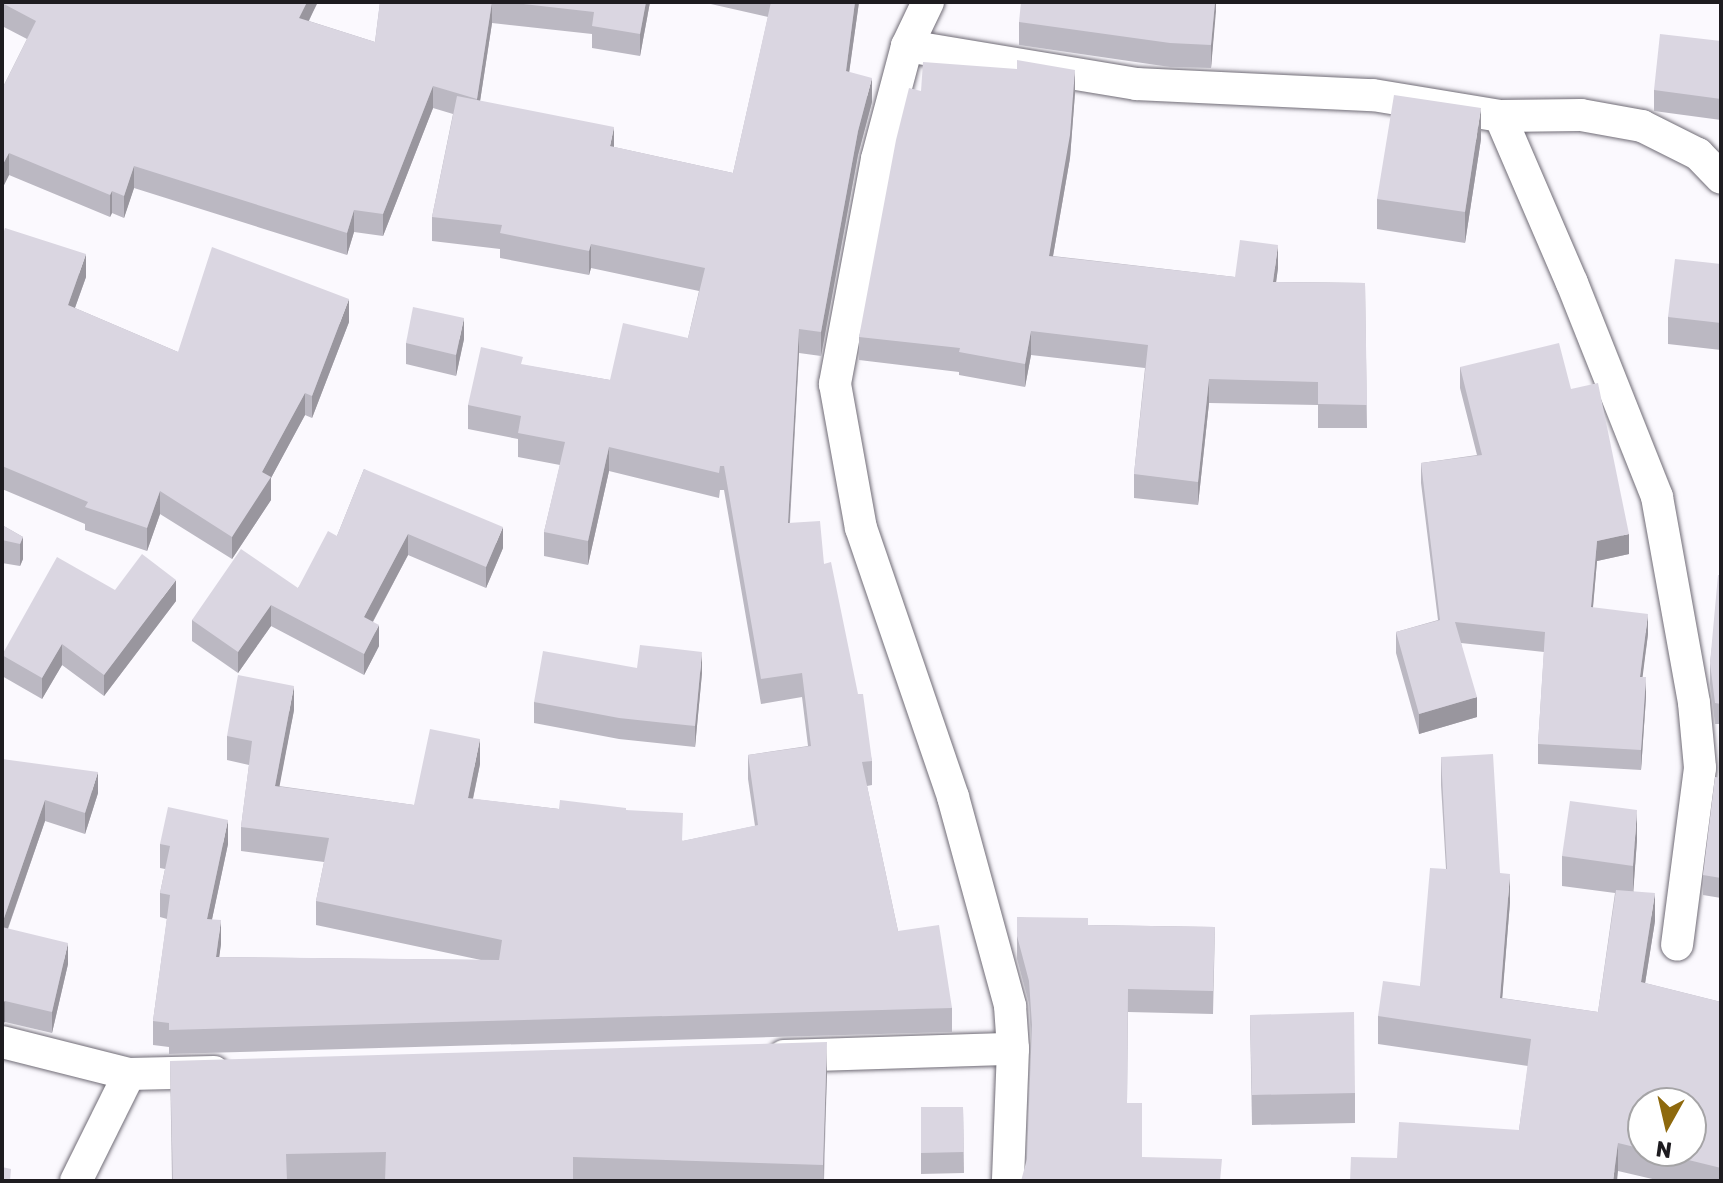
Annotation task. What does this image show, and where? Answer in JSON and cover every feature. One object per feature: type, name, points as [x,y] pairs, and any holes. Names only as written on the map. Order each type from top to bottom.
[{"type":"street","points":[[928,2],[907,46],[877,159],[835,384],[861,528],[953,797],[1010,1006],[1013,1049],[1008,1181]]},
{"type":"street","points":[[907,46],[1136,84],[1373,95],[1500,116],[1581,115],[1642,126],[1698,154],[1721,178]]},
{"type":"street","points":[[1500,116],[1572,283],[1657,497],[1694,703],[1700,768],[1677,945]]},
{"type":"street","points":[[2,1042],[129,1074],[237,1071]]},
{"type":"street","points":[[756,1057],[1013,1049]]},
{"type":"street","points":[[76,1181],[129,1074]]},
{"type":"building","points":[[2,2],[307,2],[299,18],[375,42],[380,2],[492,2],[477,99],[433,86],[383,214],[354,210],[347,233],[134,166],[124,196],[112,191],[110,195],[9,153],[2,166],[2,89],[36,21]]},
{"type":"building","points":[[505,2],[646,2],[640,34],[592,26],[594,12]]},
{"type":"building","points":[[771,2],[855,2],[846,71],[872,78],[858,131],[821,332],[799,329],[788,523],[820,521],[824,564],[831,562],[858,694],[863,694],[872,761],[862,762],[898,931],[939,925],[952,1008],[169,1030],[169,1023],[153,1021],[170,895],[160,893],[170,846],[160,844],[168,807],[228,820],[207,919],[221,920],[216,957],[499,960],[502,940],[316,901],[329,838],[241,827],[252,741],[227,736],[238,675],[294,686],[275,786],[414,805],[430,729],[480,739],[468,798],[559,809],[560,800],[626,810],[683,813],[682,841],[758,825],[748,755],[811,746],[802,673],[761,679],[724,466],[720,466],[719,473],[609,447],[588,541],[544,532],[565,442],[518,433],[521,416],[468,405],[481,347],[523,357],[521,364],[610,380],[623,323],[688,338],[705,268],[591,244],[589,251],[500,233],[502,225],[432,217],[457,96],[614,127],[610,146],[733,173]]},
{"type":"building","points":[[1021,2],[1215,2],[1211,45],[1170,43],[1019,22]]},
{"type":"building","points":[[1660,34],[1721,41],[1721,99],[1654,90]]},
{"type":"building","points":[[1017,60],[1075,70],[1070,135],[1049,256],[1235,277],[1240,240],[1278,245],[1273,282],[1365,283],[1367,405],[1318,404],[1318,382],[1209,379],[1198,482],[1134,474],[1148,345],[1031,331],[1025,364],[959,352],[960,348],[859,337],[896,140],[909,88],[921,91],[923,62],[1017,69]]},
{"type":"building","points":[[1394,95],[1481,108],[1465,212],[1377,199]]},
{"type":"building","points":[[5,228],[86,254],[68,305],[178,352],[212,247],[349,299],[312,396],[305,393],[262,472],[271,477],[232,537],[160,491],[147,528],[85,507],[88,502],[2,466],[2,237]]},
{"type":"building","points":[[1675,259],[1721,264],[1721,323],[1668,317]]},
{"type":"building","points":[[413,307],[464,318],[456,355],[406,343]]},
{"type":"building","points":[[1559,343],[1571,389],[1598,383],[1629,534],[1597,541],[1591,607],[1648,614],[1640,677],[1646,677],[1641,750],[1538,744],[1545,632],[1455,622],[1477,697],[1419,714],[1396,632],[1440,620],[1421,463],[1482,455],[1460,367]]},
{"type":"building","points":[[364,469],[503,527],[486,567],[408,534],[364,617],[379,625],[364,654],[271,605],[238,652],[192,620],[241,549],[298,588],[328,531],[337,536]]},
{"type":"building","points":[[2,525],[23,537],[20,544],[2,540]]},
{"type":"building","points":[[142,554],[176,580],[104,675],[62,644],[42,678],[2,655],[57,557],[115,590]]},
{"type":"building","points":[[1718,575],[1721,575],[1721,704],[1715,703],[1710,663]]},
{"type":"building","points":[[640,645],[702,652],[695,726],[619,718],[534,702],[543,651],[637,668]]},
{"type":"building","points":[[1493,754],[1500,873],[1510,874],[1500,998],[1598,1012],[1616,890],[1655,893],[1641,982],[1721,1002],[1721,1168],[1707,1165],[1707,1087],[1627,1087],[1627,1145],[1618,1143],[1613,1181],[1350,1181],[1351,1157],[1397,1158],[1399,1122],[1519,1130],[1531,1039],[1378,1016],[1383,981],[1420,986],[1430,868],[1447,869],[1441,757]]},
{"type":"building","points":[[2,759],[98,772],[85,813],[45,800],[2,924]]},
{"type":"building","points":[[1715,777],[1721,778],[1721,878],[1703,875]]},
{"type":"building","points":[[1570,801],[1637,810],[1633,866],[1562,856]]},
{"type":"building","points":[[1017,917],[1088,918],[1088,925],[1215,927],[1213,991],[1128,989],[1127,1103],[1142,1103],[1142,1157],[1222,1159],[1220,1181],[1021,1181],[1027,1159],[1032,1025],[1029,981],[1017,936]]},
{"type":"building","points":[[2,927],[68,943],[52,1012],[5,1001],[2,1003]]},
{"type":"building","points":[[1354,1012],[1355,1093],[1252,1095],[1250,1015]]},
{"type":"building","points":[[827,1042],[823,1165],[573,1157],[573,1181],[385,1181],[386,1152],[286,1154],[287,1181],[173,1181],[170,1061]]},
{"type":"building","points":[[921,1107],[963,1107],[964,1152],[921,1153]]},
{"type":"building","points":[[2,1167],[11,1169],[10,1181],[2,1181]]}]
